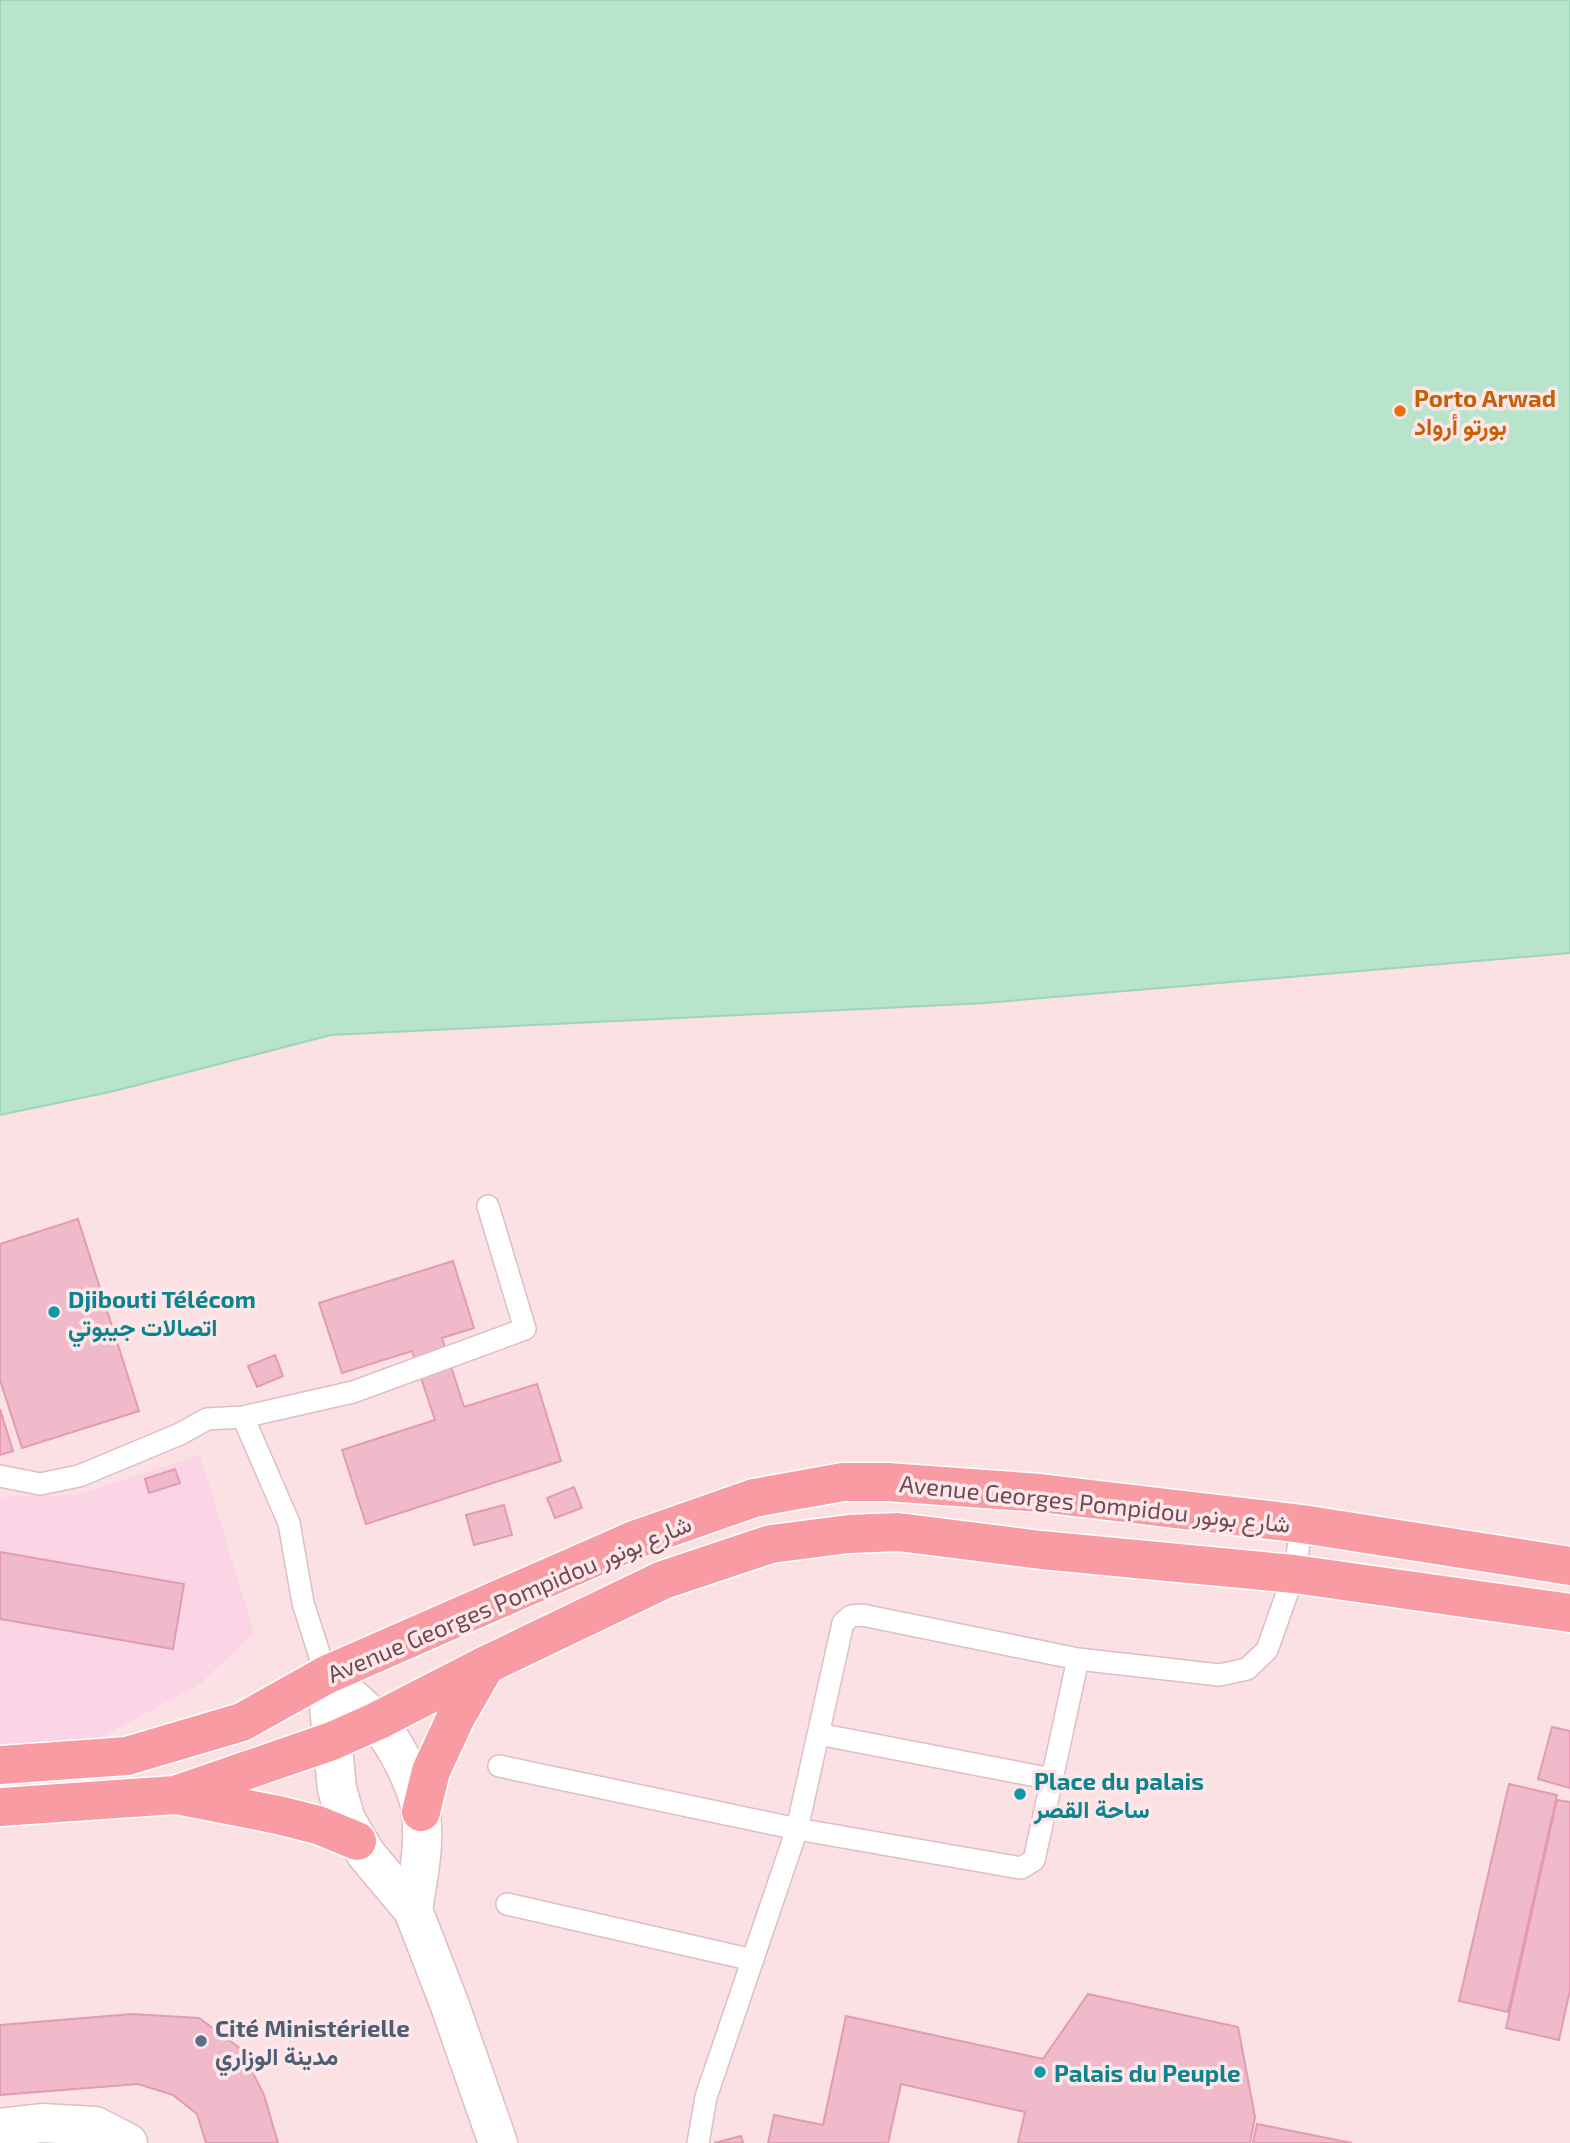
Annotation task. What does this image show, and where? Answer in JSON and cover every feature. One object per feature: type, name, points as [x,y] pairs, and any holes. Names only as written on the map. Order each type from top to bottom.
[{"type":"main road","name":"Avenue Georges Pompidou شارع بونور","points":[[0,1765],[127,1756],[242,1722],[326,1675],[634,1540],[754,1498],[843,1482],[887,1482],[1040,1493],[1303,1524],[1570,1566]]},
{"type":"main road","points":[[843,1482],[849,1534]]},
{"type":"main road","name":"Avenue Georges Pompidou شارع بونور","points":[[0,1807],[175,1795],[332,1741],[663,1580],[771,1544],[849,1534],[898,1532],[1041,1550],[1294,1574],[1570,1613]]},
{"type":"main road","points":[[421,1812],[431,1771],[456,1717],[486,1665]]},
{"type":"main road","points":[[175,1795],[318,1825],[357,1841]]},
{"type":"street","points":[[326,1675],[377,1721],[394,1744],[408,1774],[421,1812],[422,1855],[413,1910]]},
{"type":"street","points":[[326,1675],[337,1789],[346,1820],[357,1841],[384,1878],[413,1910],[498,2143]]},
{"type":"street","points":[[0,2128],[42,2123],[95,2126],[128,2143]]},
{"type":"lane","points":[[0,1476],[40,1484],[79,1476],[207,1419],[243,1417],[353,1392],[525,1329],[488,1206]]},
{"type":"lane","points":[[243,1417],[289,1523],[303,1602],[326,1675]]},
{"type":"lane","points":[[698,2143],[706,2097],[797,1829],[843,1623],[851,1616],[862,1615],[1078,1660],[1219,1675],[1247,1669],[1267,1650],[1294,1574],[1303,1524]]},
{"type":"lane","points":[[499,1766],[797,1829],[1021,1868],[1034,1860],[1078,1660]]},
{"type":"lane","points":[[818,1734],[1052,1779]]},
{"type":"lane","points":[[507,1904],[753,1960]]},
{"type":"shaded area","points":[[0,0],[1570,0],[1570,953],[985,1003],[331,1035],[114,1091],[0,1115]]},
{"type":"shaded area","points":[[200,1455],[254,1632],[200,1684],[85,1746],[0,1747],[0,1497],[75,1495]]},
{"type":"building","name":"Djibouti Télécom اتصالات جيبوتي","points":[[78,1219],[139,1411],[22,1448],[0,1380],[0,1244]]},
{"type":"building","points":[[453,1261],[474,1328],[442,1338],[464,1407],[537,1384],[561,1461],[366,1524],[342,1450],[435,1420],[412,1351],[342,1373],[319,1303]]},
{"type":"building","points":[[275,1355],[283,1376],[257,1387],[248,1366]]},
{"type":"building","points":[[0,1409],[13,1451],[0,1455]]},
{"type":"building","points":[[175,1469],[180,1483],[149,1493],[145,1479]]},
{"type":"building","points":[[574,1487],[582,1508],[555,1518],[547,1498]]},
{"type":"building","points":[[504,1505],[512,1535],[474,1545],[466,1515]]},
{"type":"building","points":[[0,1552],[184,1584],[173,1649],[0,1619]]},
{"type":"building","points":[[1552,1727],[1570,1731],[1570,1788],[1538,1779]]},
{"type":"building","points":[[1509,1784],[1557,1795],[1508,2012],[1459,2001]]},
{"type":"building","points":[[1557,1800],[1570,1802],[1570,1990],[1559,2040],[1506,2028]]},
{"type":"building","name":"Palais du Peuple","points":[[1088,1994],[1238,2027],[1255,2117],[1250,2143],[1018,2143],[1025,2112],[901,2084],[888,2143],[768,2143],[774,2115],[823,2125],[846,2016],[1043,2059]]},
{"type":"building","points":[[132,2014],[199,2018],[241,2049],[264,2095],[278,2143],[206,2143],[197,2114],[173,2095],[138,2084],[0,2095],[0,2025]]},
{"type":"building","points":[[1257,2124],[1352,2143],[1253,2143]]},
{"type":"building","points":[[741,2136],[743,2143],[714,2143]]},
{"type":"place","name":"Porto Arwad بورتو أرواد","points":[[1400,411]]},
{"type":"place","name":"Djibouti Télécom اتصالات جيبوتي","points":[[54,1312]]},
{"type":"place","name":"Place du palais ساحة القصر","points":[[1020,1794]]},
{"type":"place","name":"Cité Ministérielle مدينة الوزاري","points":[[201,2041]]},
{"type":"place","name":"Palais du Peuple","points":[[1040,2072]]}]
